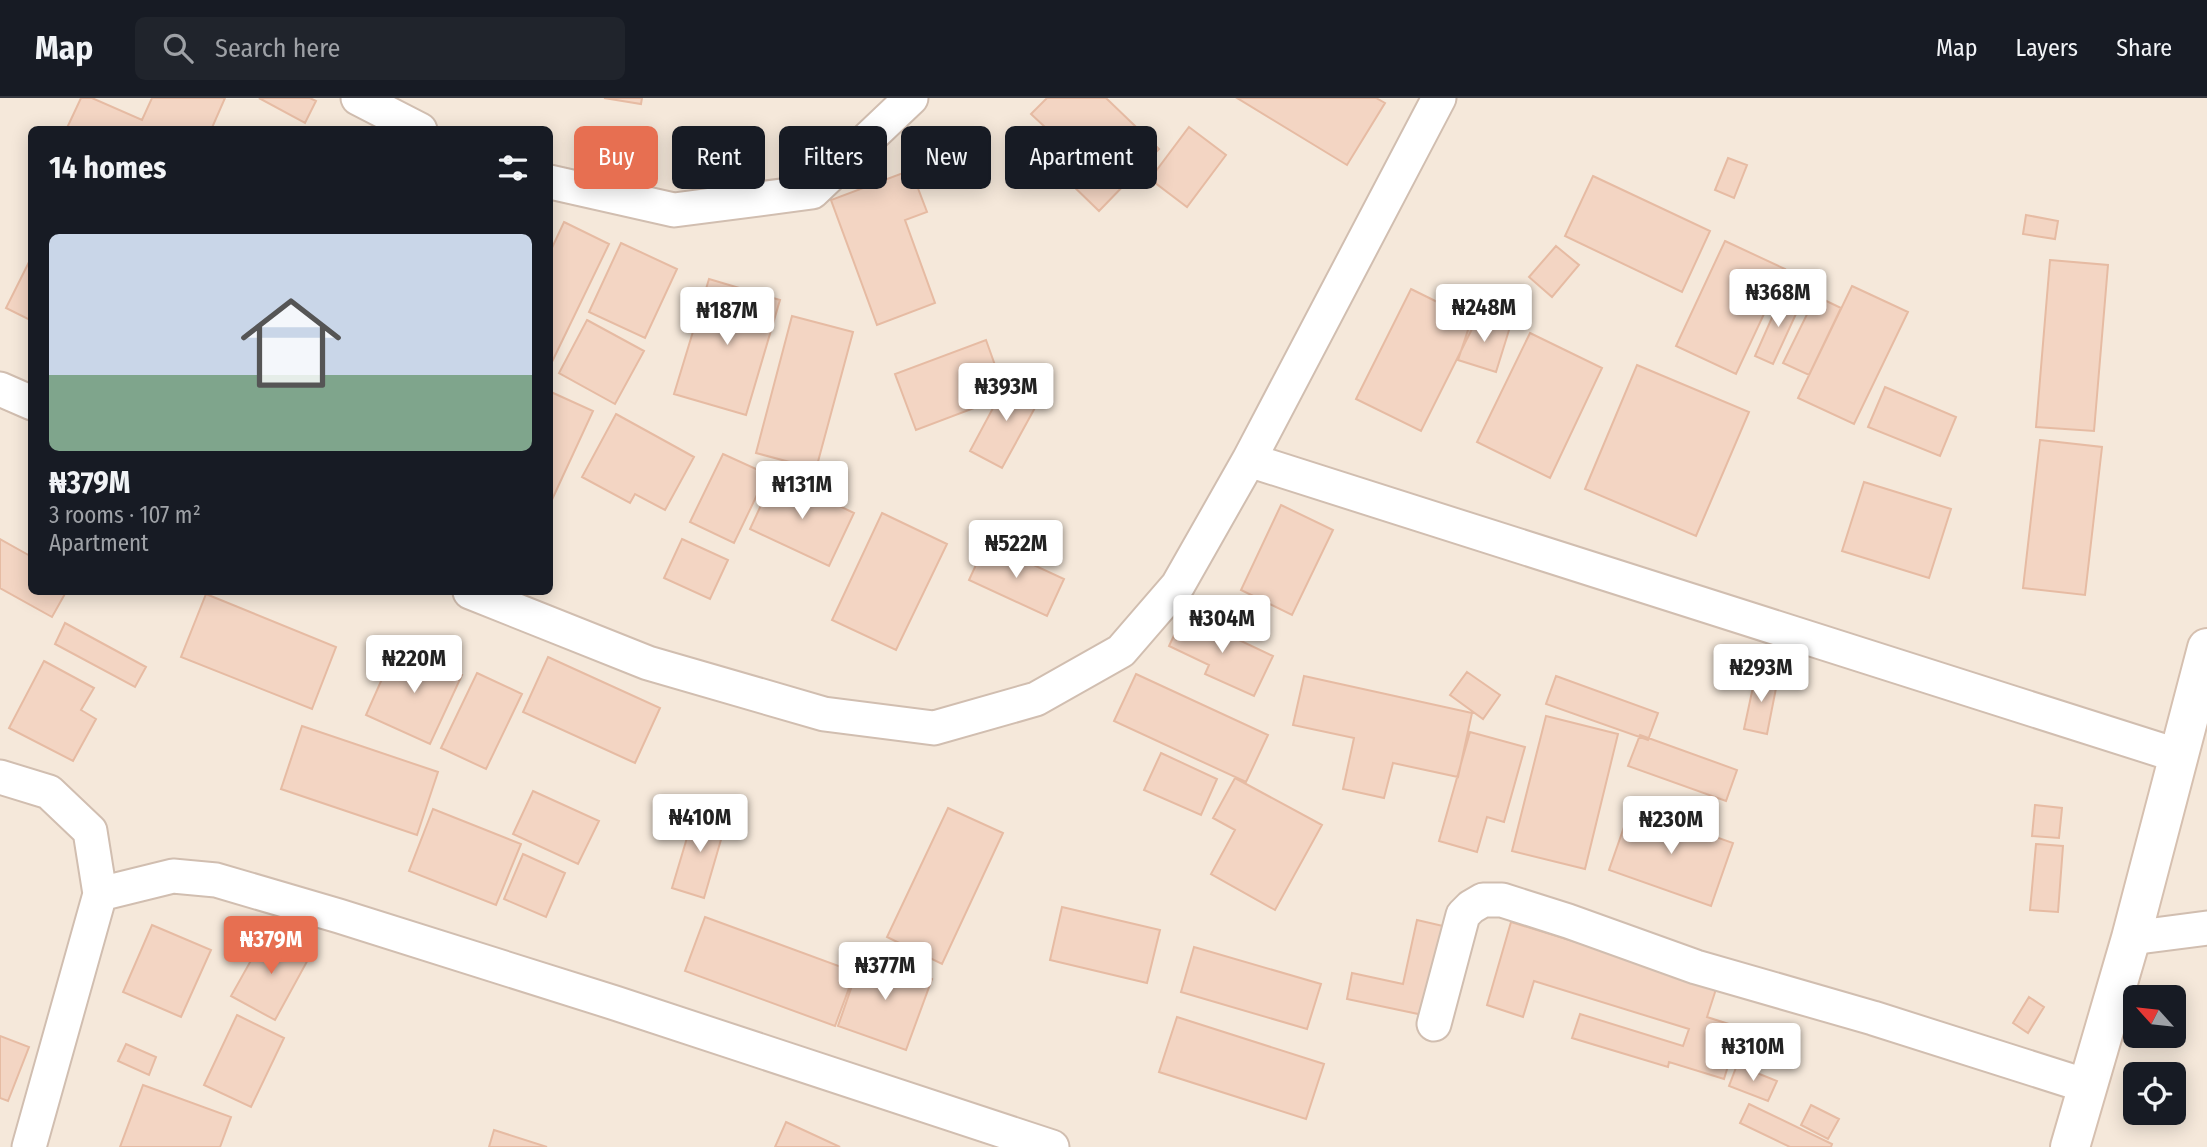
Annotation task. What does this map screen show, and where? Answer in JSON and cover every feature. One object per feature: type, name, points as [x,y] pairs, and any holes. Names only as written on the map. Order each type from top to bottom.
[{"type":"main road","points":[[2070,1147],[2131,938],[2207,648]]},
{"type":"street","points":[[358,98],[412,126]]},
{"type":"street","points":[[553,183],[674,210],[812,192],[911,98]]},
{"type":"street","points":[[478,595],[648,663],[824,713],[934,728],[1036,699],[1121,651],[1178,584],[1249,460],[1439,98]]},
{"type":"street","points":[[0,389],[28,401]]},
{"type":"street","points":[[1249,460],[2179,756]]},
{"type":"street","points":[[0,777],[49,792],[90,831],[100,894],[29,1147]]},
{"type":"street","points":[[100,894],[173,876],[216,880],[615,1003],[1052,1147]]},
{"type":"street","points":[[1434,1024],[1463,915],[1483,900],[1502,900],[1696,967],[1873,1018],[2087,1087]]},
{"type":"street","points":[[2131,938],[2207,928]]},
{"type":"shaded area","points":[[0,98],[2207,98],[2207,1147],[0,1147]]},
{"type":"building","points":[[81,98],[92,98],[142,120],[152,98],[225,98],[213,126],[68,126]]},
{"type":"building","points":[[259,98],[310,98],[316,101],[305,123]]},
{"type":"building","points":[[604,98],[642,98],[641,104]]},
{"type":"building","points":[[1047,98],[1106,98],[1135,126],[1044,126],[1031,114]]},
{"type":"building","points":[[1237,98],[1376,98],[1385,103],[1347,165]]},
{"type":"building","points":[[1189,127],[1226,155],[1187,207],[1157,184],[1157,170]]},
{"type":"building","points":[[1728,158],[1747,165],[1734,198],[1715,190]]},
{"type":"building","points":[[901,174],[901,189],[918,189],[927,212],[905,220],[935,303],[877,325],[831,200],[860,189],[887,189],[887,179]]},
{"type":"building","points":[[1593,176],[1710,231],[1682,292],[1565,236]]},
{"type":"building","points":[[1076,189],[1120,189],[1099,211]]},
{"type":"building","points":[[2026,215],[2058,221],[2055,239],[2023,234]]},
{"type":"building","points":[[564,222],[609,244],[553,360],[553,246]]},
{"type":"building","points":[[1725,241],[1785,269],[1736,374],[1676,346]]},
{"type":"building","points":[[621,243],[677,269],[645,338],[589,312]]},
{"type":"building","points":[[1556,246],[1579,265],[1552,297],[1529,277]]},
{"type":"building","points":[[2050,260],[2108,265],[2094,431],[2036,427]]},
{"type":"building","points":[[28,264],[28,319],[6,308]]},
{"type":"building","points":[[709,279],[780,300],[746,415],[674,394]]},
{"type":"building","points":[[1852,286],[1908,312],[1854,424],[1798,398]]},
{"type":"building","points":[[1411,289],[1476,321],[1421,431],[1356,399]]},
{"type":"building","points":[[1782,295],[1801,303],[1773,364],[1755,356]]},
{"type":"building","points":[[1816,296],[1841,308],[1809,375],[1783,363]]},
{"type":"building","points":[[1473,315],[1510,327],[1496,372],[1458,360]]},
{"type":"building","points":[[792,316],[853,332],[816,469],[756,453]]},
{"type":"building","points":[[587,320],[644,351],[615,404],[559,373]]},
{"type":"building","points":[[1530,333],[1602,368],[1550,478],[1477,442]]},
{"type":"building","points":[[986,340],[1006,396],[916,430],[895,374]]},
{"type":"building","points":[[1637,365],[1749,412],[1696,536],[1585,489]]},
{"type":"building","points":[[1009,378],[1042,395],[1002,468],[970,451]]},
{"type":"building","points":[[1885,387],[1956,417],[1940,456],[1868,427]]},
{"type":"building","points":[[553,393],[593,411],[553,498]]},
{"type":"building","points":[[616,414],[694,457],[665,510],[635,494],[630,503],[582,477]]},
{"type":"building","points":[[2040,440],[2102,447],[2085,595],[2023,588]]},
{"type":"building","points":[[723,454],[767,474],[734,543],[690,522]]},
{"type":"building","points":[[775,475],[854,513],[829,566],[750,529]]},
{"type":"building","points":[[1864,482],[1951,509],[1929,578],[1842,551]]},
{"type":"building","points":[[1281,505],[1333,530],[1292,615],[1241,590]]},
{"type":"building","points":[[882,513],[947,544],[896,650],[832,620]]},
{"type":"building","points":[[0,539],[28,555],[28,595],[64,595],[52,617],[0,588]]},
{"type":"building","points":[[682,539],[728,560],[710,599],[664,578]]},
{"type":"building","points":[[986,543],[1064,579],[1047,616],[969,580]]},
{"type":"building","points":[[206,595],[336,647],[312,709],[181,657]]},
{"type":"building","points":[[1184,614],[1273,656],[1254,696],[1205,674],[1209,665],[1169,646]]},
{"type":"building","points":[[65,623],[146,667],[135,687],[55,644]]},
{"type":"building","points":[[397,645],[462,675],[430,744],[366,715]]},
{"type":"building","points":[[548,657],[660,708],[635,763],[523,712]]},
{"type":"building","points":[[44,661],[94,688],[81,710],[96,719],[73,761],[9,728]]},
{"type":"building","points":[[1467,672],[1500,695],[1483,719],[1450,695]]},
{"type":"building","points":[[477,673],[522,694],[486,769],[441,748]]},
{"type":"building","points":[[1756,673],[1778,678],[1767,734],[1744,729]]},
{"type":"building","points":[[1136,674],[1268,735],[1246,782],[1114,721]]},
{"type":"building","points":[[1304,676],[1472,713],[1458,777],[1393,763],[1384,798],[1343,789],[1354,738],[1293,725]]},
{"type":"building","points":[[1556,676],[1658,713],[1648,740],[1546,704]]},
{"type":"building","points":[[1546,716],[1618,734],[1585,869],[1512,851]]},
{"type":"building","points":[[302,726],[438,772],[417,835],[281,789]]},
{"type":"building","points":[[1470,732],[1525,747],[1504,822],[1487,817],[1477,852],[1439,841]]},
{"type":"building","points":[[1640,735],[1737,770],[1726,801],[1628,766]]},
{"type":"building","points":[[1161,753],[1217,779],[1201,815],[1144,790]]},
{"type":"building","points":[[1235,778],[1322,825],[1275,910],[1211,874],[1235,830],[1213,818]]},
{"type":"building","points":[[533,791],[599,821],[578,864],[513,834]]},
{"type":"building","points":[[2035,805],[2062,808],[2059,838],[2032,836]]},
{"type":"building","points":[[1631,807],[1733,843],[1711,906],[1609,870]]},
{"type":"building","points":[[948,808],[1003,833],[942,964],[887,937]]},
{"type":"building","points":[[433,809],[521,844],[496,905],[409,871]]},
{"type":"building","points":[[695,811],[727,819],[704,898],[672,888]]},
{"type":"building","points":[[2036,844],[2063,846],[2058,912],[2030,910]]},
{"type":"building","points":[[523,854],[565,873],[546,917],[504,899]]},
{"type":"building","points":[[1062,907],[1160,930],[1147,983],[1050,960]]},
{"type":"building","points":[[705,917],[855,972],[835,1026],[685,971]]},
{"type":"building","points":[[1417,920],[1443,926],[1423,1015],[1347,999],[1352,973],[1403,984]]},
{"type":"building","points":[[1511,922],[1717,986],[1707,1017],[1763,1035],[1755,1061],[1732,1053],[1724,1079],[1669,1062],[1668,1067],[1572,1038],[1580,1014],[1683,1046],[1689,1029],[1534,981],[1523,1017],[1487,1005]]},
{"type":"building","points":[[152,925],[211,950],[181,1017],[123,992]]},
{"type":"building","points":[[267,932],[310,956],[275,1020],[231,996]]},
{"type":"building","points":[[1194,947],[1321,984],[1307,1029],[1181,992]]},
{"type":"building","points":[[863,954],[932,979],[906,1050],[838,1026]]},
{"type":"building","points":[[2029,997],[2044,1007],[2028,1033],[2013,1023]]},
{"type":"building","points":[[237,1015],[284,1038],[251,1107],[204,1085]]},
{"type":"building","points":[[1177,1017],[1324,1064],[1306,1119],[1159,1072]]},
{"type":"building","points":[[0,1036],[29,1047],[8,1101],[0,1098]]},
{"type":"building","points":[[126,1044],[156,1057],[149,1075],[118,1061]]},
{"type":"building","points":[[1737,1065],[1777,1081],[1768,1101],[1729,1086]]},
{"type":"building","points":[[143,1085],[231,1117],[220,1147],[120,1147]]},
{"type":"building","points":[[1749,1104],[1832,1144],[1831,1147],[1790,1147],[1740,1123]]},
{"type":"building","points":[[1811,1105],[1839,1119],[1828,1139],[1801,1125]]},
{"type":"building","points":[[786,1122],[840,1147],[775,1147]]},
{"type":"building","points":[[494,1130],[547,1147],[489,1147]]}]
